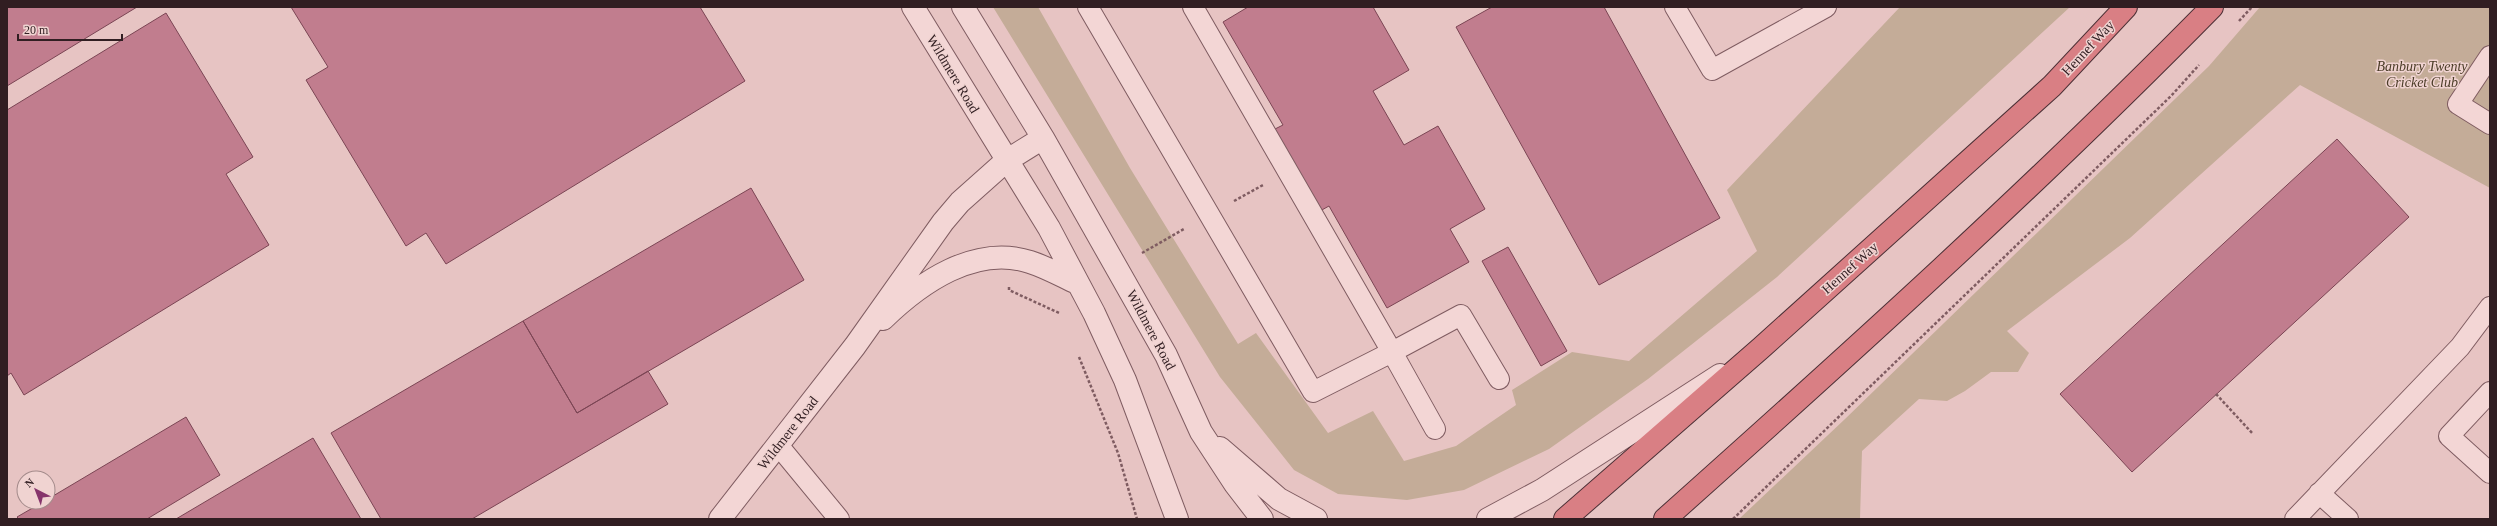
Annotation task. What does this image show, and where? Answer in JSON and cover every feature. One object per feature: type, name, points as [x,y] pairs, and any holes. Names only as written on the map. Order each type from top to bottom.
[{"type":"highway","name":"Hennef Way","points":[[1566,519],[1762,348],[2052,86],[2126,7]]},
{"type":"highway","points":[[1665,519],[1798,400],[2095,122],[2212,7]]},
{"type":"street","name":"Wildmere Road","points":[[913,7],[1006,161],[1049,228],[1094,313],[1125,380],[1177,519]]},
{"type":"street","name":"Wildmere Road","points":[[963,7],[1043,138],[1166,354],[1201,432],[1235,484],[1262,519]]},
{"type":"street","name":"Wildmere Road","points":[[720,519],[855,346],[943,222],[960,202],[1006,161],[1043,138]]},
{"type":"street","name":"Wildmere Road","points":[[855,346],[911,294],[953,267],[992,257],[1029,261],[1077,283]]},
{"type":"street","points":[[1488,519],[1542,490],[1762,348]]},
{"type":"street","points":[[1201,432],[1279,499],[1316,519]]},
{"type":"lane","points":[[1088,7],[1313,392],[1392,352],[1462,314],[1499,379]]},
{"type":"lane","points":[[1193,7],[1435,428]]},
{"type":"lane","points":[[1675,7],[1712,70],[1826,7]]},
{"type":"lane","points":[[2490,56],[2458,104],[2490,124]]},
{"type":"lane","points":[[2295,519],[2460,347],[2490,307]]},
{"type":"lane","points":[[2490,392],[2449,436],[2490,473]]},
{"type":"lane","points":[[778,445],[839,519]]},
{"type":"lane","points":[[2319,493],[2348,519]]},
{"type":"path","points":[[2236,24],[2252,7]]},
{"type":"path","points":[[1733,519],[2171,96],[2201,63]]},
{"type":"path","points":[[1138,246],[1142,253],[1288,171]]},
{"type":"path","points":[[1012,260],[1009,290],[1062,315]]},
{"type":"path","points":[[1077,351],[1118,453],[1137,519]]},
{"type":"path","points":[[2216,394],[2253,434]]},
{"type":"green space","points":[[993,7],[1038,7],[1130,168],[1238,344],[1256,333],[1328,433],[1373,411],[1404,461],[1456,446],[1516,405],[1512,390],[1572,352],[1629,361],[1757,251],[1727,190],[1900,7],[2070,7],[1777,277],[1648,379],[1549,449],[1464,490],[1407,500],[1338,494],[1294,470],[1220,377]]},
{"type":"green space","name":"Banbury Twenty Cricket Club","points":[[2260,7],[2490,7],[2490,188],[2300,85],[2130,238],[2007,331],[2029,353],[2018,372],[1991,372],[1965,391],[1947,401],[1919,399],[1862,451],[1860,519],[1739,519],[1845,419],[2209,66]]},
{"type":"building","points":[[7,7],[137,7],[7,86]]},
{"type":"building","points":[[291,7],[700,7],[745,81],[446,264],[426,233],[406,246],[306,80],[328,67]]},
{"type":"building","points":[[1248,7],[1373,7],[1409,70],[1373,91],[1404,145],[1438,126],[1485,209],[1450,229],[1469,262],[1387,308],[1329,206],[1320,211],[1273,130],[1283,125],[1223,22]]},
{"type":"building","points":[[1492,7],[1604,7],[1720,218],[1599,285],[1456,27]]},
{"type":"building","points":[[166,13],[253,157],[226,174],[269,245],[24,395],[11,373],[7,376],[7,110]]},
{"type":"building","points":[[2337,139],[2409,217],[2132,472],[2060,394]]},
{"type":"building","points":[[751,188],[804,280],[577,413],[523,321]]},
{"type":"building","points":[[1508,247],[1567,351],[1541,366],[1482,261]]},
{"type":"building","points":[[523,321],[577,413],[648,371],[668,404],[472,519],[381,519],[331,433]]},
{"type":"building","points":[[186,417],[220,475],[147,519],[19,519],[17,517],[29,510],[56,510],[56,494]]},
{"type":"building","points":[[313,438],[361,519],[176,519]]}]
